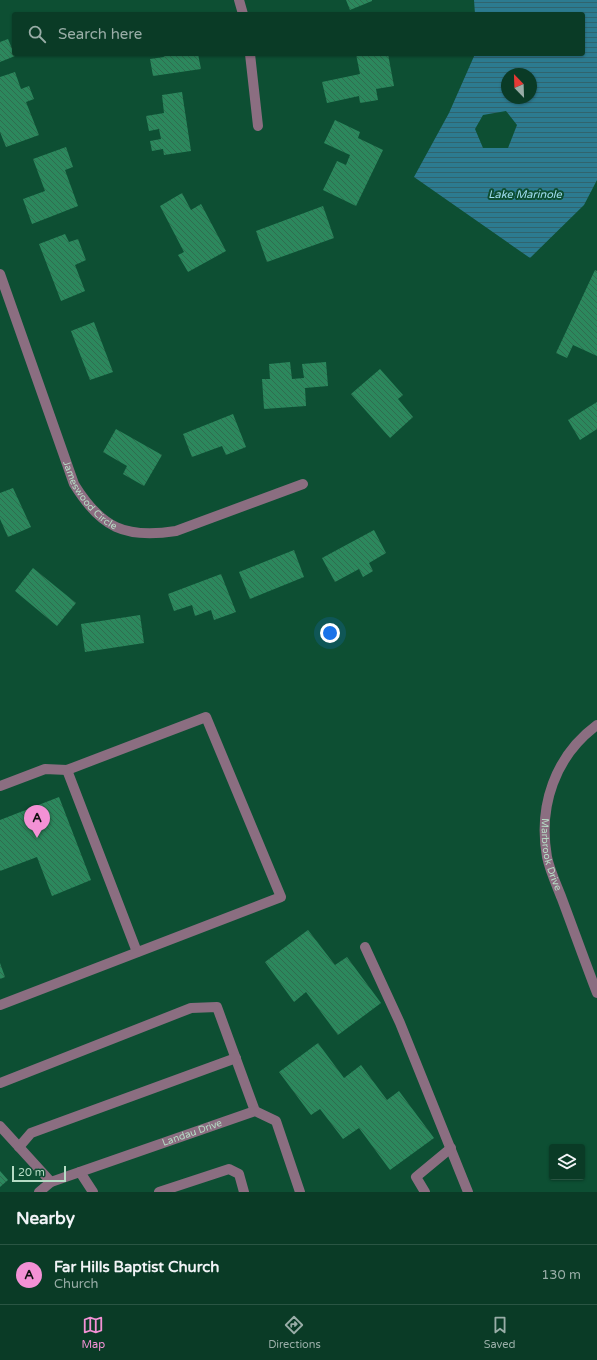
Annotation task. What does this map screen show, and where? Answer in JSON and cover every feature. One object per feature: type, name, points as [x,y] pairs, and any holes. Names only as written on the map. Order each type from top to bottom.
[{"type":"street","points":[[239,0],[242,12]]},
{"type":"street","points":[[250,56],[258,126]]},
{"type":"street","name":"Jameswood Circle","points":[[0,274],[74,484],[85,502],[100,517],[117,528],[133,533],[154,535],[176,531],[303,484]]},
{"type":"street","points":[[0,786],[45,769],[67,770],[206,717],[281,897],[0,1005]]},
{"type":"street","name":"Marbrook Drive","points":[[597,726],[575,744],[562,761],[553,781],[546,808],[544,834],[547,858],[597,993]]},
{"type":"street","points":[[67,770],[137,952]]},
{"type":"street","points":[[365,947],[400,1023],[452,1148],[468,1192]]},
{"type":"street","points":[[0,1082],[191,1008],[217,1007],[256,1111],[276,1122],[300,1192]]},
{"type":"street","points":[[19,1147],[31,1134],[236,1058]]},
{"type":"street","name":"Landau Drive","points":[[39,1192],[51,1182],[256,1111]]},
{"type":"street","points":[[0,1126],[51,1182]]},
{"type":"street","points":[[425,1192],[416,1177],[452,1148]]},
{"type":"street","points":[[159,1192],[229,1169],[239,1174],[244,1192]]},
{"type":"street","points":[[80,1172],[93,1192]]},
{"type":"water","name":"Lake Marinole","points":[[474,0],[597,0],[597,180],[584,205],[530,258],[414,177],[449,113],[474,56],[585,56],[585,12],[475,12]],"holes":[[[506,111],[517,125],[508,148],[483,148],[475,129],[483,115]]]},
{"type":"building","points":[[346,0],[372,0],[372,1],[350,10]]},
{"type":"building","points":[[8,39],[12,49],[12,56],[15,56],[0,62],[0,42]]},
{"type":"building","points":[[198,56],[201,69],[153,76],[150,59]]},
{"type":"building","points":[[356,56],[388,56],[394,86],[376,89],[378,100],[360,103],[359,96],[327,103],[322,82],[360,74]]},
{"type":"building","points":[[15,72],[21,89],[29,86],[34,99],[26,102],[39,135],[6,147],[0,132],[0,77]]},
{"type":"building","points":[[182,92],[191,151],[164,155],[163,149],[152,151],[150,141],[161,139],[159,129],[149,131],[146,116],[164,113],[162,95]]},
{"type":"building","points":[[335,120],[360,132],[358,138],[383,150],[356,206],[323,190],[337,161],[346,165],[350,155],[324,143]]},
{"type":"building","points":[[66,147],[73,167],[65,170],[78,206],[32,224],[23,199],[45,191],[33,159]]},
{"type":"building","points":[[182,193],[191,210],[201,204],[226,251],[188,272],[178,255],[184,252],[160,206]]},
{"type":"building","points":[[323,206],[334,238],[267,262],[256,231]]},
{"type":"building","points":[[65,234],[69,242],[78,239],[86,260],[75,265],[85,291],[61,301],[39,244]]},
{"type":"building","points":[[595,270],[597,271],[597,356],[573,345],[567,358],[556,353]]},
{"type":"building","points":[[94,322],[113,372],[90,380],[71,331]]},
{"type":"building","points":[[290,362],[292,379],[304,378],[302,364],[326,362],[328,386],[305,388],[306,406],[264,409],[262,379],[270,379],[269,364]]},
{"type":"building","points":[[380,369],[403,395],[398,399],[413,417],[390,438],[351,394]]},
{"type":"building","points":[[597,402],[597,429],[580,440],[568,420]]},
{"type":"building","points":[[233,414],[246,447],[226,455],[222,446],[192,457],[183,434]]},
{"type":"building","points":[[116,429],[162,455],[144,486],[123,474],[127,466],[103,452]]},
{"type":"building","points":[[13,488],[31,527],[8,537],[0,519],[0,493]]},
{"type":"building","points":[[374,530],[386,553],[369,563],[373,571],[363,577],[359,569],[335,582],[322,558]]},
{"type":"building","points":[[294,550],[304,577],[250,599],[239,572]]},
{"type":"building","points":[[33,568],[76,603],[57,626],[15,591]]},
{"type":"building","points":[[221,574],[236,612],[214,620],[211,610],[195,616],[192,605],[174,611],[168,594]]},
{"type":"building","points":[[140,615],[144,643],[85,652],[81,624]]},
{"type":"building","points":[[59,797],[91,880],[52,896],[37,857],[0,871],[0,820]]},
{"type":"building","points":[[308,930],[335,965],[347,957],[381,1003],[338,1035],[306,992],[294,1002],[265,962]]},
{"type":"building","points":[[0,963],[5,977],[0,979]]},
{"type":"building","points":[[318,1043],[344,1078],[361,1065],[387,1100],[399,1091],[434,1138],[390,1170],[359,1128],[343,1139],[320,1109],[311,1115],[279,1072]]},
{"type":"building","points":[[0,1171],[8,1180],[0,1187]]},
{"type":"place","name":"Far Hills Baptist Church","points":[[37,838]]}]
